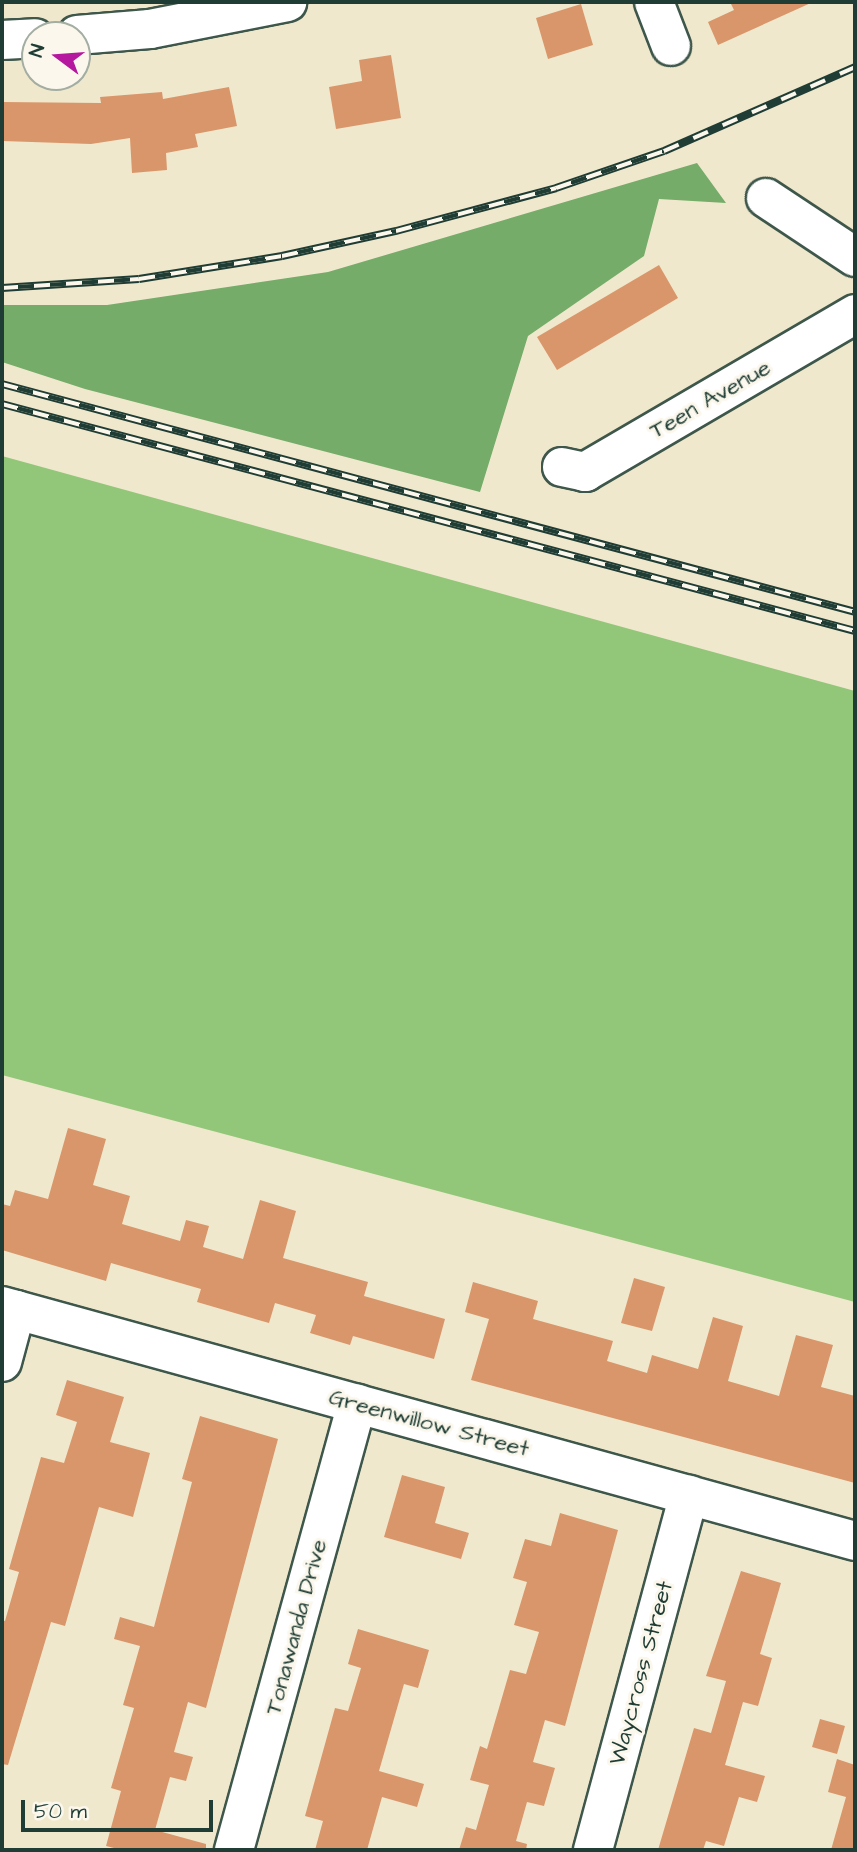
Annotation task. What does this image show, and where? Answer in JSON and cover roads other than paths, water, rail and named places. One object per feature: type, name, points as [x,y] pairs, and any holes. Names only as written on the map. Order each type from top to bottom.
[{"type":"street","points":[[654,2],[671,46]]},
{"type":"street","points":[[91,34],[150,29],[266,4]]},
{"type":"street","points":[[2,40],[21,39]]},
{"type":"street","points":[[766,198],[855,257]]},
{"type":"street","name":"Teen Avenue","points":[[562,467],[585,472],[855,314]]},
{"type":"street","points":[[2,1362],[9,1308]]},
{"type":"street","name":"Greenwillow Street","points":[[9,1308],[855,1541]]},
{"type":"street","name":"Tonawanda Drive","points":[[234,1850],[357,1404]]},
{"type":"street","name":"Waycross Street","points":[[593,1850],[690,1495]]},
{"type":"railway","points":[[2,288],[139,279],[282,256],[396,231],[556,188],[664,151],[855,67]]},
{"type":"railway","points":[[2,384],[855,612]]},
{"type":"railway","points":[[2,404],[855,631]]}]
